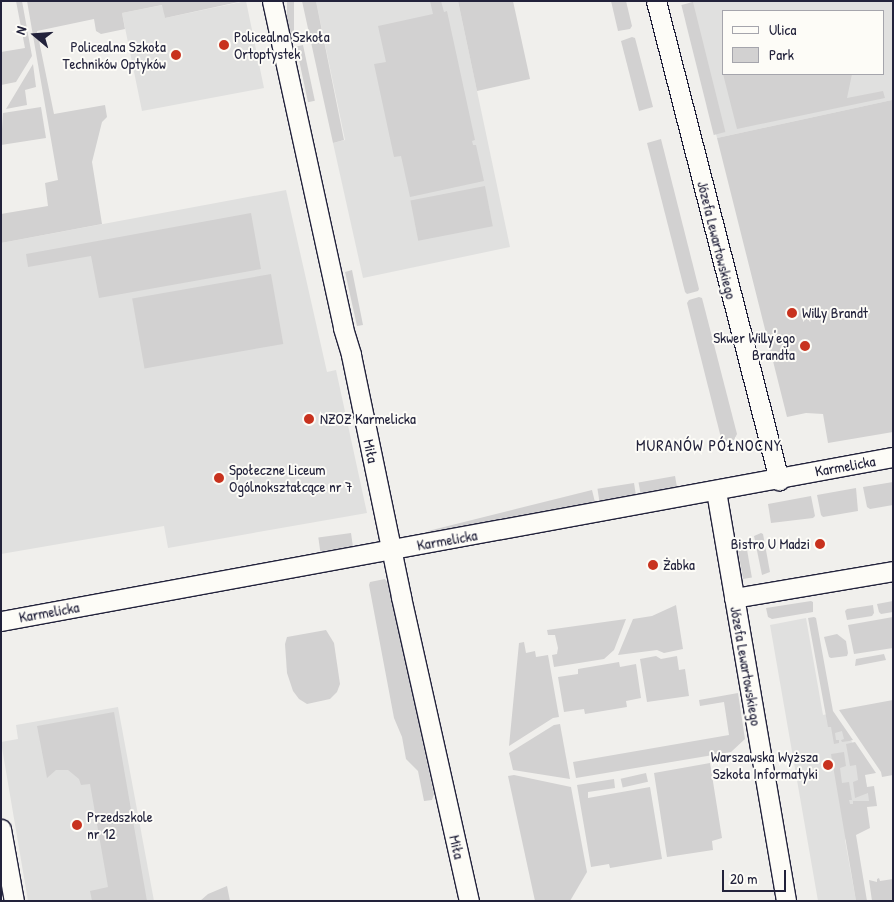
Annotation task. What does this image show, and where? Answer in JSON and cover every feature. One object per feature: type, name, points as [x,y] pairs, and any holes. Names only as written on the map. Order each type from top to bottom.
[{"type":"street","name":"Miła","points":[[272,1],[342,328],[353,365],[469,901]]},
{"type":"street","name":"Józefa Lewartowskiego","points":[[656,1],[779,480]]},
{"type":"street","name":"Karmelicka","points":[[1,621],[779,480],[893,457]]},
{"type":"street","name":"Józefa Lewartowskiego","points":[[716,491],[786,901]]},
{"type":"street","points":[[734,598],[893,571]]},
{"type":"street","points":[[1,829],[14,901]]},
{"type":"shaded area","points":[[246,1],[264,88],[142,111],[122,13],[163,5],[165,18]]},
{"type":"shaded area","points":[[316,1],[458,1],[510,247],[363,278],[333,143],[345,140]]},
{"type":"shaded area","points":[[695,1],[893,1],[893,102],[892,100],[717,138],[683,9],[689,3]]},
{"type":"shaded area","points":[[286,190],[327,372],[336,370],[367,513],[168,548],[164,526],[1,554],[1,243]]},
{"type":"shaded area","name":"Warszawska Wyższa Szkoła Informatyki","points":[[806,618],[823,715],[832,713],[861,755],[867,788],[876,805],[866,806],[845,840],[856,901],[818,901],[770,625]]},
{"type":"shaded area","name":"Przedszkole nr 12","points":[[118,707],[154,901],[28,901],[1,742],[18,739],[16,725]]},
{"type":"green space","points":[[16,1],[22,1],[32,56],[16,82],[1,85],[1,52],[25,48]]},
{"type":"green space","points":[[27,1],[243,1],[165,18],[162,5],[122,13],[125,29],[101,34],[96,31],[94,19],[37,31],[54,114],[105,105],[107,117],[102,122],[92,162],[102,224],[1,243],[1,214],[48,206],[45,183],[58,180]]},
{"type":"green space","points":[[287,1],[294,1],[294,40],[287,40]]},
{"type":"green space","points":[[302,1],[316,1],[344,140],[333,143]]},
{"type":"green space","points":[[430,1],[441,1],[444,12],[447,11],[475,140],[472,141],[473,145],[476,145],[484,181],[410,197],[401,156],[394,157],[374,64],[386,62],[378,26],[433,14]]},
{"type":"green space","points":[[458,1],[513,1],[530,79],[477,91]]},
{"type":"green space","points":[[611,1],[626,1],[632,26],[630,29],[618,31]]},
{"type":"green space","points":[[693,2],[725,132],[714,135],[681,5]]},
{"type":"green space","points":[[632,37],[635,38],[653,107],[639,111],[621,41]]},
{"type":"green space","points":[[303,45],[315,101],[308,102],[296,46]]},
{"type":"green space","points":[[33,64],[36,87],[25,90],[27,105],[6,109]]},
{"type":"green space","points":[[723,75],[852,75],[847,98],[883,91],[885,98],[737,129]]},
{"type":"green space","points":[[892,100],[893,432],[828,443],[823,414],[806,413],[787,417],[717,138]]},
{"type":"green space","points":[[41,107],[46,138],[1,145],[3,113]]},
{"type":"green space","points":[[661,139],[699,289],[687,294],[647,143]]},
{"type":"green space","points":[[485,186],[493,226],[418,241],[410,201]]},
{"type":"green space","points":[[251,213],[261,269],[99,298],[91,256],[28,267],[26,254]]},
{"type":"green space","points":[[352,270],[363,325],[357,326],[345,272]]},
{"type":"green space","points":[[271,274],[283,344],[144,368],[132,298]]},
{"type":"green space","points":[[702,298],[737,434],[734,440],[726,441],[721,438],[687,303],[689,300]]},
{"type":"green space","points":[[675,476],[677,487],[640,493],[639,482]]},
{"type":"green space","points":[[893,482],[893,505],[870,509],[867,507],[863,487]]},
{"type":"green space","points":[[634,483],[636,495],[599,501],[597,489]]},
{"type":"green space","points":[[856,488],[858,511],[823,517],[821,515],[817,495]]},
{"type":"green space","points":[[592,490],[595,502],[431,543],[428,531]]},
{"type":"green space","points":[[811,496],[815,516],[813,518],[771,523],[768,504]]},
{"type":"green space","points":[[351,533],[353,547],[320,551],[318,538]]},
{"type":"green space","points":[[763,534],[770,572],[762,575],[754,536]]},
{"type":"green space","points":[[746,544],[752,577],[743,579],[737,546]]},
{"type":"green space","points":[[385,579],[389,585],[434,794],[432,800],[424,801],[418,771],[406,759],[402,737],[394,718],[369,585],[370,582]]},
{"type":"green space","points":[[893,601],[893,612],[881,614],[879,612],[877,604]]},
{"type":"green space","points":[[813,602],[813,612],[772,619],[768,617],[766,608]]},
{"type":"green space","points":[[676,605],[683,649],[664,653],[657,650],[618,655],[633,619],[652,616]]},
{"type":"green space","points":[[873,605],[874,613],[872,616],[847,620],[845,611],[847,609]]},
{"type":"green space","points":[[893,617],[893,648],[854,654],[848,625]]},
{"type":"green space","points":[[808,618],[816,618],[833,711],[853,740],[842,742],[841,740],[844,739],[842,731],[835,733],[836,740],[839,740],[839,743],[834,744],[831,727],[828,727]]},
{"type":"green space","points":[[626,619],[614,650],[604,659],[554,667],[552,655],[557,654],[558,648],[555,635],[548,635],[547,630]]},
{"type":"green space","points":[[326,630],[334,643],[340,684],[337,692],[330,699],[307,704],[299,699],[293,691],[287,673],[285,644],[287,637]]},
{"type":"green space","points":[[837,634],[846,641],[848,653],[847,656],[831,658],[829,657],[824,637]]},
{"type":"green space","points":[[524,642],[526,653],[535,651],[536,657],[548,655],[559,717],[553,718],[509,746],[519,643]]},
{"type":"green space","points":[[884,654],[886,660],[855,666],[856,659]]},
{"type":"green space","points":[[656,656],[661,659],[677,656],[679,670],[685,669],[689,696],[647,702],[640,659]]},
{"type":"green space","points":[[619,662],[620,667],[636,664],[641,698],[626,701],[627,707],[585,714],[584,709],[564,712],[558,677],[578,674],[578,669]]},
{"type":"green space","points":[[738,693],[745,739],[731,752],[576,778],[573,762],[729,735],[724,702],[700,706],[699,700]]},
{"type":"green space","points":[[893,700],[893,775],[882,777],[881,772],[839,710]]},
{"type":"green space","points":[[114,712],[147,901],[92,901],[90,891],[108,887],[90,784],[81,785],[79,779],[68,770],[56,770],[47,778],[37,726]]},
{"type":"green space","points":[[560,724],[570,779],[513,770],[509,753],[554,725]]},
{"type":"green space","points":[[855,742],[876,773],[865,775],[867,787],[874,786],[877,806],[867,807],[870,828],[856,835],[867,901],[856,901],[831,754],[844,752],[846,766],[840,768],[842,783],[849,782],[852,800],[849,800],[850,804],[853,804],[853,801],[869,801],[868,793],[855,798],[853,782],[858,780],[856,765],[850,766],[846,744]]},
{"type":"green space","points":[[710,763],[722,838],[712,841],[713,850],[667,857],[654,773]]},
{"type":"green space","points":[[646,773],[648,782],[623,788],[621,779]]},
{"type":"green space","points":[[514,775],[571,787],[587,872],[570,901],[535,901],[508,776]]},
{"type":"green space","points":[[614,779],[615,788],[588,792],[588,798],[650,787],[662,859],[610,868],[609,864],[591,867],[577,785]]},
{"type":"green space","points":[[879,878],[880,881],[893,879],[893,901],[872,901],[869,880],[877,882]]},
{"type":"green space","points":[[227,886],[230,901],[200,901],[208,894]]},
{"type":"place","name":"Policealna Szkoła Ortoptystek","points":[[224,45]]},
{"type":"place","name":"Policealna Szkoła Techników Optyków","points":[[176,55]]},
{"type":"place","name":"Willy Brandt","points":[[792,313]]},
{"type":"place","name":"Skwer Willy'ego Brandta","points":[[805,346]]},
{"type":"place","name":"NZOZ Karmelicka","points":[[309,419]]},
{"type":"place","name":"Społeczne Liceum Ogólnokształcące nr 7","points":[[219,478]]},
{"type":"place","name":"Bistro U Madzi","points":[[820,544]]},
{"type":"place","name":"Żabka","points":[[653,565]]},
{"type":"place","name":"Warszawska Wyższa Szkoła Informatyki","points":[[828,765]]},
{"type":"place","name":"Przedszkole nr 12","points":[[77,825]]},
{"type":"district","name":"MURANÓW PÓŁNOCNY","points":[[709,445]]}]
